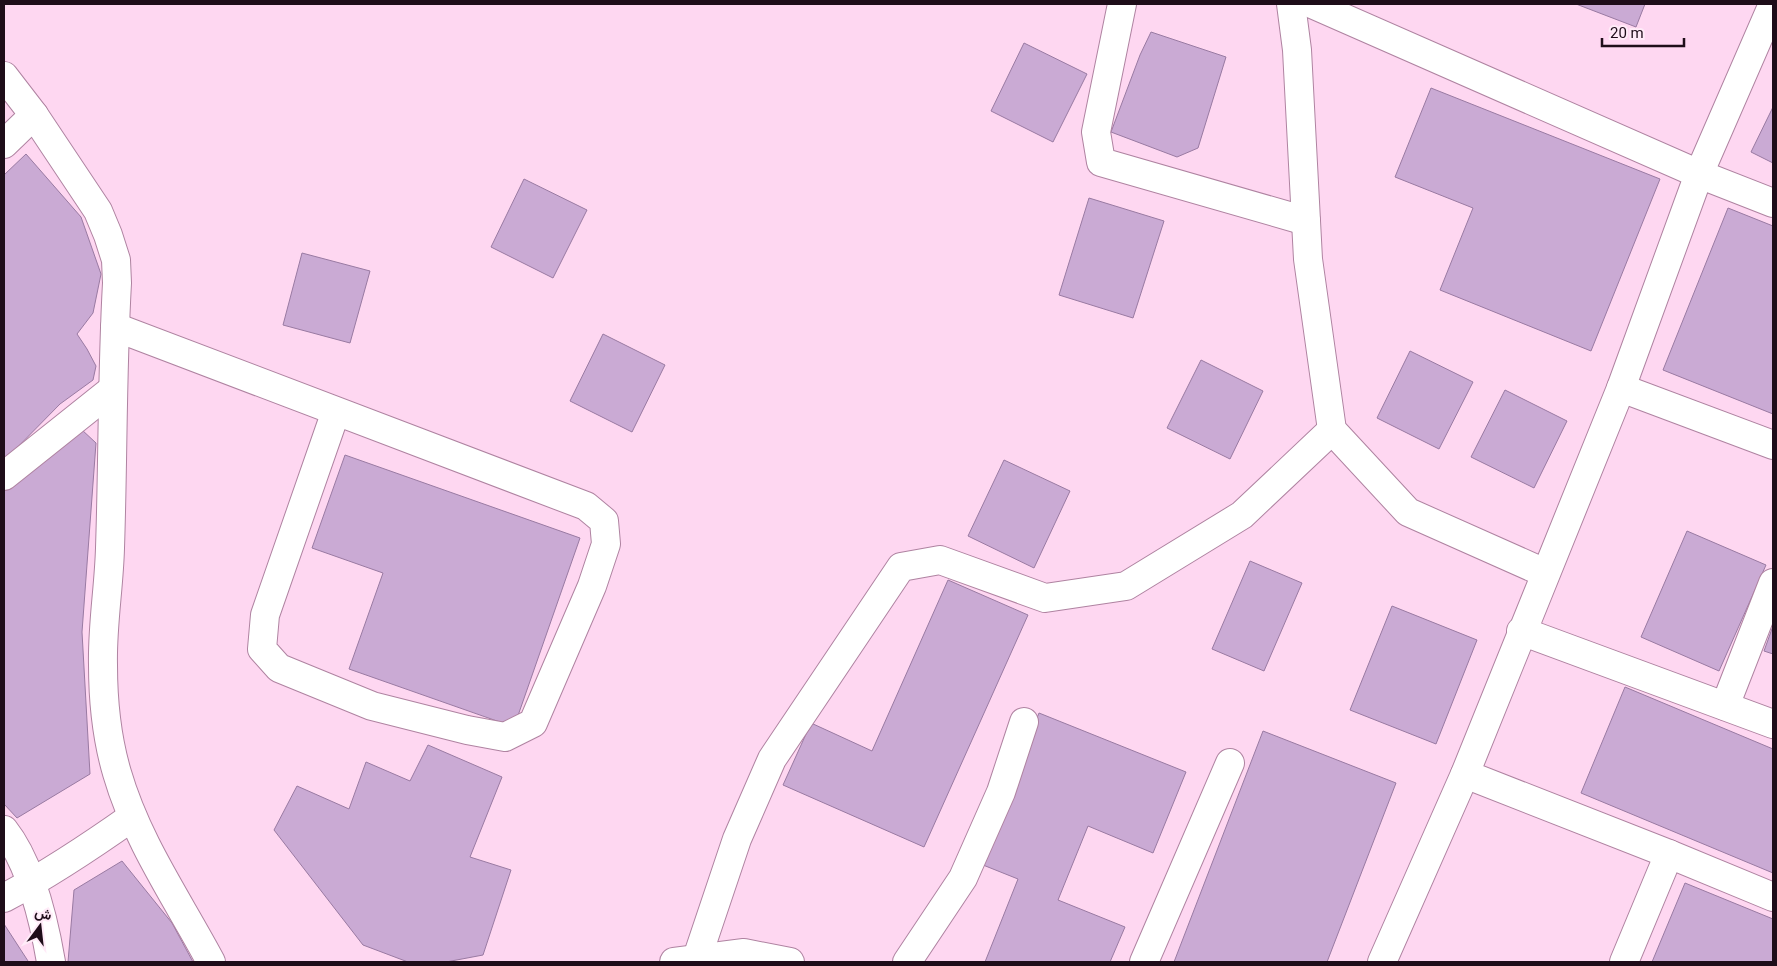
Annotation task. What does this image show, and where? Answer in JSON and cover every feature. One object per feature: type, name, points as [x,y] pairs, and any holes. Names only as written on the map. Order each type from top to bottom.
[{"type":"street","points":[[1122,4],[1096,132],[1101,162],[1306,221]]},
{"type":"street","points":[[1291,4],[1298,50],[1308,259],[1332,430],[1408,512],[1545,573]]},
{"type":"street","points":[[1312,4],[1698,174],[1773,203]]},
{"type":"street","points":[[1382,962],[1464,774],[1621,388],[1698,174],[1773,4]]},
{"type":"street","points":[[4,76],[34,115],[98,210],[116,260],[110,549],[102,664],[107,723],[117,772],[132,817],[160,874],[211,962]]},
{"type":"street","points":[[4,144],[34,115]]},
{"type":"street","points":[[115,327],[586,506],[604,521],[606,544],[592,586],[534,723],[505,737],[467,730],[372,706],[279,668],[262,649],[265,615],[336,411]]},
{"type":"street","points":[[1621,388],[1773,445]]},
{"type":"street","points":[[4,476],[113,389]]},
{"type":"street","points":[[790,962],[744,953],[686,960],[772,759],[901,567],[940,560],[1045,598],[1126,586],[1242,515],[1332,430]]},
{"type":"street","points":[[1725,706],[1773,583]]},
{"type":"street","points":[[1522,631],[1773,724]]},
{"type":"street","points":[[907,962],[963,878],[1001,792],[1024,722]]},
{"type":"street","points":[[1144,962],[1230,763]]},
{"type":"street","points":[[1464,774],[1773,897]]},
{"type":"street","points":[[4,898],[86,849],[132,817]]},
{"type":"street","points":[[4,830],[31,883],[45,927],[51,962]]},
{"type":"street","points":[[1624,962],[1669,854]]},
{"type":"building","points":[[1576,4],[1645,4],[1636,27]]},
{"type":"building","points":[[1151,32],[1226,57],[1198,148],[1177,157],[1111,132],[1140,55]]},
{"type":"building","points":[[1024,43],[1087,74],[1053,142],[991,111]]},
{"type":"building","points":[[1431,88],[1660,179],[1591,351],[1440,290],[1473,208],[1395,177]]},
{"type":"building","points":[[1773,107],[1773,163],[1751,152]]},
{"type":"building","points":[[26,154],[81,217],[101,274],[93,313],[77,334],[96,366],[93,380],[60,404],[4,461],[4,175]]},
{"type":"building","points":[[524,179],[587,210],[553,278],[491,247]]},
{"type":"building","points":[[1089,198],[1164,221],[1133,318],[1059,295]]},
{"type":"building","points":[[1728,208],[1773,226],[1773,414],[1663,370]]},
{"type":"building","points":[[302,253],[370,271],[350,343],[283,325]]},
{"type":"building","points":[[603,334],[665,365],[632,432],[570,401]]},
{"type":"building","points":[[1410,351],[1473,382],[1439,449],[1377,418]]},
{"type":"building","points":[[1201,360],[1263,391],[1230,459],[1167,428]]},
{"type":"building","points":[[1505,390],[1567,421],[1534,488],[1471,457]]},
{"type":"building","points":[[81,429],[96,443],[82,632],[90,774],[17,818],[4,804],[4,488]]},
{"type":"building","points":[[345,455],[580,538],[514,727],[349,669],[383,573],[312,548]]},
{"type":"building","points":[[1004,460],[1070,491],[1034,568],[968,536]]},
{"type":"building","points":[[1687,531],[1766,565],[1719,671],[1641,637]]},
{"type":"building","points":[[1250,561],[1302,583],[1264,671],[1212,649]]},
{"type":"building","points":[[948,580],[1028,615],[924,847],[783,785],[811,723],[872,751]]},
{"type":"building","points":[[1392,606],[1477,640],[1436,744],[1350,710]]},
{"type":"building","points":[[1773,626],[1773,654],[1764,651]]},
{"type":"building","points":[[1625,687],[1773,749],[1773,873],[1581,793]]},
{"type":"building","points":[[1039,713],[1186,772],[1153,853],[1088,826],[1058,900],[1125,927],[1110,962],[985,962],[1018,879],[978,863]]},
{"type":"building","points":[[1263,731],[1396,783],[1327,962],[1174,962]]},
{"type":"building","points":[[428,745],[502,777],[470,857],[511,870],[483,955],[446,962],[408,962],[363,945],[274,830],[297,786],[349,809],[366,762],[410,781]]},
{"type":"building","points":[[122,861],[172,923],[193,962],[68,962],[74,890]]},
{"type":"building","points":[[1685,883],[1773,919],[1773,962],[1652,962]]},
{"type":"building","points":[[4,924],[28,961],[28,962],[4,962]]}]
